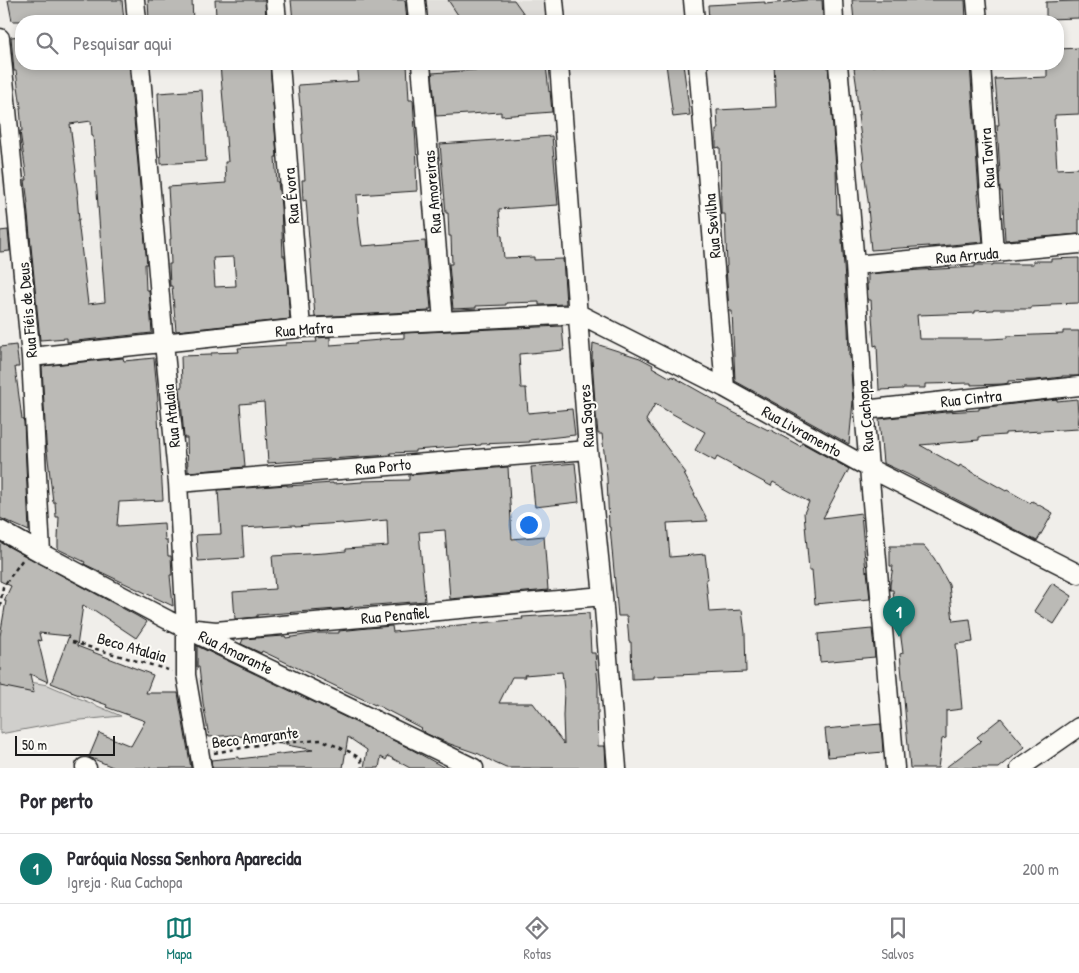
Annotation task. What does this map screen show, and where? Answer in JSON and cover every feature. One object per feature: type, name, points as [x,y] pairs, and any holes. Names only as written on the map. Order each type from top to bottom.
[{"type":"street","points":[[135,0],[136,15]]},
{"type":"street","points":[[275,0],[276,15]]},
{"type":"street","points":[[416,0],[417,15]]},
{"type":"street","points":[[554,0],[555,15]]},
{"type":"street","points":[[693,0],[694,15]]},
{"type":"street","points":[[833,0],[834,15]]},
{"type":"street","points":[[976,0],[977,15]]},
{"type":"street","name":"Rua Fiéis de Deus","points":[[0,38],[31,357],[36,551]]},
{"type":"street","name":"Rua Atalaia","points":[[141,70],[178,482],[186,628],[186,675],[201,762]]},
{"type":"street","name":"Rua Évora","points":[[280,70],[301,328]]},
{"type":"street","name":"Rua Amoreiras","points":[[422,70],[443,321]]},
{"type":"street","name":"Rua Sagres","points":[[559,70],[588,450],[604,596],[616,768]]},
{"type":"street","name":"Rua Sevilha","points":[[698,70],[725,388]]},
{"type":"street","name":"Rua Cachopa","points":[[839,70],[855,265],[864,410],[895,768]]},
{"type":"street","name":"Rua Tavira","points":[[981,70],[994,252]]},
{"type":"street","name":"Rua Arruda","points":[[855,265],[1079,244]]},
{"type":"street","name":"Rua Mafra","points":[[31,357],[301,328],[578,314]]},
{"type":"street","name":"Rua Livramento","points":[[578,314],[725,388],[870,468],[1079,574]]},
{"type":"street","name":"Rua Cintra","points":[[864,410],[1079,386]]},
{"type":"street","name":"Rua Porto","points":[[178,482],[588,450]]},
{"type":"street","name":"Rua Amarante","points":[[0,530],[36,551],[168,620],[474,768]]},
{"type":"street","name":"Rua Penafiel","points":[[186,628],[216,631],[604,596]]},
{"type":"street","points":[[1020,768],[1079,727]]},
{"type":"path","points":[[0,606],[3,587],[36,551]]},
{"type":"path","name":"Beco Atalaia","points":[[72,642],[186,675]]},
{"type":"path","name":"Beco Amarante","points":[[201,762],[263,744],[322,740],[361,759],[362,768]]},
{"type":"shaded area","points":[[424,0],[543,0],[544,15],[425,15]]},
{"type":"shaded area","points":[[0,677],[48,685],[121,716],[71,721],[0,734]]},
{"type":"building","points":[[8,0],[122,0],[123,15],[15,15],[15,21],[12,21]]},
{"type":"building","points":[[148,0],[192,0],[193,15],[149,15]]},
{"type":"building","points":[[215,0],[265,0],[266,15],[216,15]]},
{"type":"building","points":[[291,0],[405,0],[406,15],[292,15]]},
{"type":"building","points":[[448,0],[514,0],[524,14],[522,15],[458,15]]},
{"type":"building","points":[[822,0],[823,15],[709,15],[708,5],[765,2],[765,4]]},
{"type":"building","points":[[852,0],[965,0],[966,15],[853,15]]},
{"type":"building","points":[[1079,1],[1079,18],[1064,18],[1064,15],[1046,15],[1046,2]]},
{"type":"building","points":[[11,37],[15,37],[15,70],[130,70],[147,264],[145,264],[146,290],[149,290],[152,333],[67,342],[67,338],[40,340],[25,180],[27,180],[20,131],[22,131],[21,108],[16,71],[14,71]],"holes":[[[91,121],[105,302],[88,304],[78,220],[76,171],[70,124]]]},
{"type":"building","points":[[1079,48],[1079,114],[1055,115],[1057,169],[1079,168],[1079,234],[1005,240],[1002,191],[1000,191],[997,125],[999,125],[995,79],[1047,77],[1047,70],[1064,70],[1064,49]]},
{"type":"building","points":[[220,70],[270,70],[277,157],[275,157],[290,319],[176,331],[172,286],[170,286],[171,239],[168,187],[226,183],[225,162],[228,162]],"holes":[[[234,257],[236,286],[215,287],[213,258]]]},
{"type":"building","points":[[358,70],[407,70],[409,100],[413,100],[417,191],[357,195],[359,225],[362,246],[425,241],[431,309],[429,311],[315,317],[306,200],[303,201],[302,180],[305,180],[298,85],[359,81]]},
{"type":"building","points":[[475,70],[547,70],[552,112],[501,116],[501,112],[436,116],[432,73]]},
{"type":"building","points":[[667,70],[684,70],[690,115],[673,117]]},
{"type":"building","points":[[774,70],[828,70],[836,167],[837,214],[840,214],[853,401],[849,444],[735,381],[732,311],[729,311],[726,267],[725,214],[721,214],[720,147],[716,148],[716,130],[718,130],[717,110],[776,107]]},
{"type":"building","points":[[854,70],[970,70],[983,242],[871,250],[869,208],[858,115]]},
{"type":"building","points":[[202,90],[206,161],[161,164],[158,93]]},
{"type":"building","points":[[552,136],[558,205],[499,209],[501,236],[504,258],[534,257],[534,260],[563,259],[566,304],[539,305],[539,302],[506,303],[506,305],[453,309],[449,264],[452,264],[451,236],[449,236],[448,213],[446,213],[440,144]]},
{"type":"building","points":[[8,230],[10,251],[0,252],[0,231]]},
{"type":"building","points":[[1079,258],[1079,303],[1051,304],[1051,306],[1031,307],[1031,309],[993,309],[975,311],[975,313],[917,315],[919,339],[989,339],[1007,338],[1007,336],[1063,334],[1063,331],[1079,331],[1079,376],[1008,381],[1008,383],[1004,384],[925,384],[925,388],[879,390],[877,345],[874,346],[871,300],[868,300],[868,274],[975,267],[975,265],[1033,264],[1033,261]]},
{"type":"building","points":[[562,326],[564,350],[519,354],[521,388],[526,388],[528,413],[572,409],[575,435],[530,440],[530,442],[415,450],[415,452],[390,453],[391,455],[268,463],[264,402],[240,404],[245,467],[188,472],[187,438],[184,438],[180,387],[182,387],[181,356],[239,352],[238,348],[286,345],[286,343],[317,342],[316,338],[330,337],[330,345],[404,338],[404,333]]},
{"type":"building","points":[[593,343],[640,358],[671,378],[672,376],[718,402],[717,404],[800,446],[802,443],[849,469],[823,518],[861,513],[870,599],[815,604],[812,570],[809,570],[804,513],[809,502],[773,482],[771,486],[717,457],[715,461],[695,450],[705,432],[655,404],[646,420],[686,473],[684,474],[708,521],[667,523],[670,557],[705,554],[709,612],[742,610],[745,633],[746,672],[654,676],[654,678],[632,679],[631,642],[629,642],[627,616],[618,616],[609,527],[607,478],[602,434],[598,434],[595,403]]},
{"type":"building","points":[[16,345],[19,367],[15,367],[24,422],[29,531],[0,518],[0,347]]},
{"type":"building","points":[[123,358],[124,361],[154,358],[163,500],[119,502],[117,526],[164,523],[168,556],[171,556],[172,575],[170,575],[173,606],[84,564],[85,562],[58,549],[59,517],[56,517],[55,502],[53,502],[46,442],[42,366]]},
{"type":"building","points":[[1057,399],[1057,401],[1077,399],[1079,429],[1005,433],[1005,435],[979,437],[979,440],[920,445],[959,467],[960,465],[1006,491],[1030,503],[1032,501],[1053,513],[1037,541],[883,463],[879,419],[979,410],[979,408]]},
{"type":"building","points":[[575,463],[579,502],[535,507],[531,467]]},
{"type":"building","points":[[508,467],[512,539],[544,536],[548,590],[450,599],[445,530],[419,532],[425,601],[257,615],[257,617],[235,619],[233,592],[275,589],[272,556],[325,553],[346,551],[346,549],[388,546],[387,520],[343,524],[242,528],[244,558],[198,561],[196,535],[221,534],[218,490],[409,480],[409,475]]},
{"type":"building","points":[[0,542],[147,622],[136,638],[94,610],[83,605],[77,646],[153,675],[146,693],[178,693],[191,768],[115,768],[89,757],[99,733],[131,746],[145,721],[106,707],[107,705],[51,683],[69,636],[39,633],[41,641],[38,640],[48,682],[30,674],[34,693],[0,686],[0,636],[6,601],[4,601],[11,586],[0,581]]},
{"type":"building","points":[[890,546],[924,546],[934,558],[949,585],[953,621],[970,619],[973,642],[956,644],[962,709],[946,711],[946,738],[942,739],[938,768],[910,768],[900,654],[903,653],[899,623],[896,623],[893,590],[890,590],[893,566],[890,566]]},
{"type":"building","points":[[1052,583],[1072,596],[1054,624],[1034,611]]},
{"type":"building","points":[[589,613],[591,653],[595,653],[598,684],[598,746],[605,746],[606,768],[506,768],[479,754],[427,734],[421,728],[375,704],[262,651],[261,653],[241,644],[243,639],[285,636],[286,638],[392,626],[393,632],[523,619],[522,617]],"holes":[[[562,672],[564,744],[533,703],[499,703],[512,677]]]},
{"type":"building","points":[[872,629],[875,657],[820,662],[818,634]]},
{"type":"building","points":[[197,646],[411,749],[445,768],[410,768],[388,756],[386,760],[381,757],[379,768],[364,768],[367,750],[348,737],[343,768],[212,768],[211,760],[239,757],[239,759],[313,750],[234,735],[209,737],[199,667],[197,667]]},
{"type":"building","points":[[1001,718],[1025,747],[999,768],[945,768],[981,741],[977,737]]},
{"type":"building","points":[[881,724],[883,752],[828,757],[825,729]]},
{"type":"place","name":"Paróquia Nossa Senhora Aparecida","points":[[899,637]]}]
